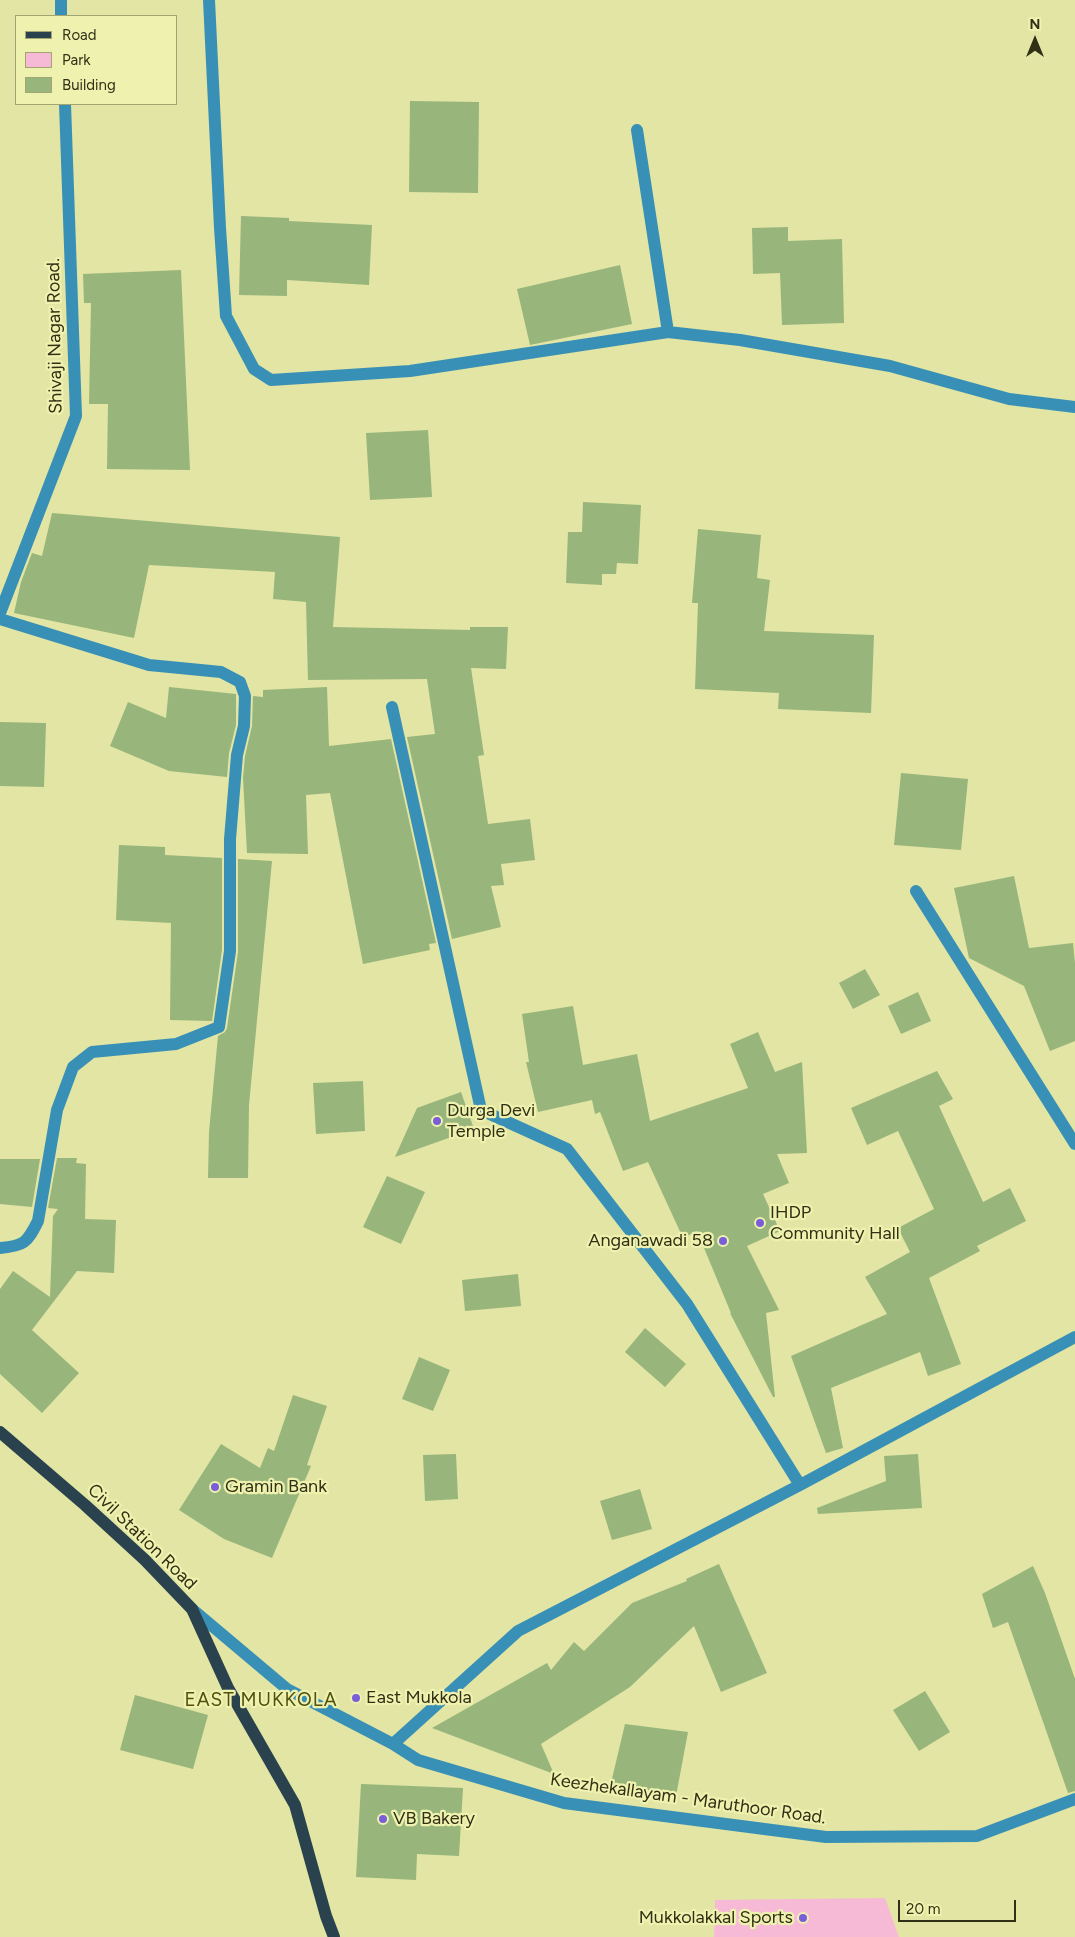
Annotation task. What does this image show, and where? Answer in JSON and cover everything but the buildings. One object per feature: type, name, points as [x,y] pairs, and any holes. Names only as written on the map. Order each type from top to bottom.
[{"type":"main road","name":"Civil Station Road","points":[[0,1432],[85,1505],[145,1560],[192,1609],[228,1688],[295,1805],[326,1916],[334,1937]]},
{"type":"street","points":[[61,0],[61,15]]},
{"type":"street","points":[[209,0],[226,316],[254,369],[271,380],[410,371],[668,332],[740,340],[890,366],[1009,398],[1075,407]]},
{"type":"street","name":"Shivaji Nagar Road.","points":[[0,613],[76,416],[65,105]]},
{"type":"street","points":[[637,130],[668,332]]},
{"type":"street","points":[[0,619],[148,665],[221,672],[240,682],[245,696],[244,726],[237,755],[230,839],[230,951],[219,1027],[176,1044],[92,1052],[73,1067],[57,1110],[38,1221],[30,1236],[17,1247],[0,1248]]},
{"type":"street","points":[[392,707],[481,1110],[568,1149],[687,1304],[800,1485]]},
{"type":"street","points":[[916,891],[1075,1144]]},
{"type":"street","points":[[393,1744],[518,1631],[800,1485],[1075,1337]]},
{"type":"street","name":"Keezhekallayam - Maruthoor Road.","points":[[192,1609],[287,1689],[393,1744],[418,1760],[564,1803],[826,1837],[977,1836],[1075,1799]]},
{"type":"green space","name":"Mukkolakkal Sports","points":[[885,1898],[899,1937],[714,1937],[715,1900]]},
{"type":"place","name":"Durga Devi Temple","points":[[437,1121]]},
{"type":"place","name":"IHDP Community Hall","points":[[760,1223]]},
{"type":"place","name":"Anganawadi 58","points":[[723,1241]]},
{"type":"place","name":"Gramin Bank","points":[[215,1487]]},
{"type":"place","name":"East Mukkola","points":[[356,1698]]},
{"type":"place","name":"VB Bakery","points":[[383,1819]]},
{"type":"place","name":"Mukkolakkal Sports","points":[[803,1918]]},
{"type":"district","name":"EAST MUKKOLA","points":[[261,1700]]}]
